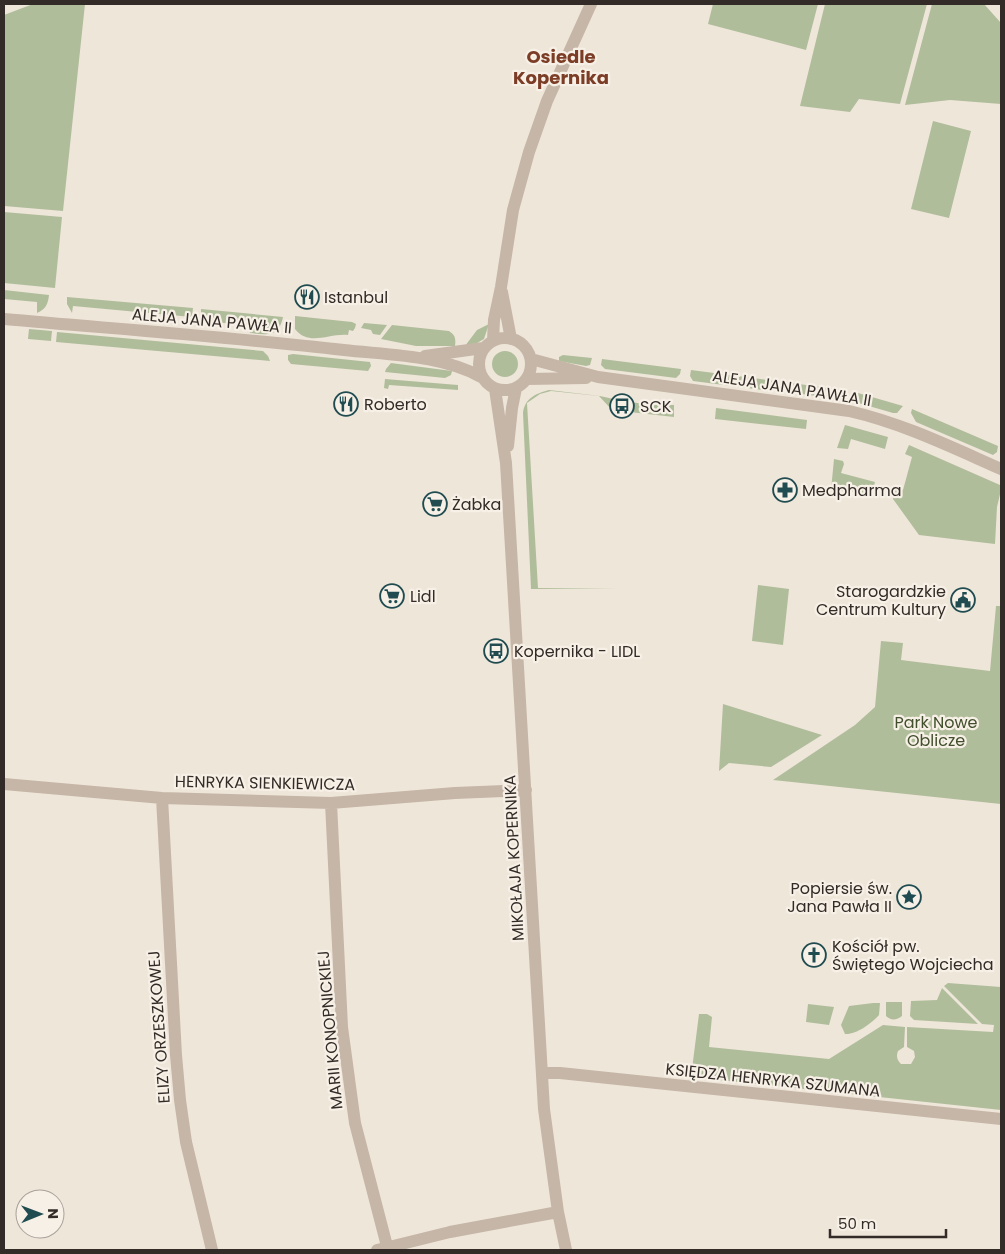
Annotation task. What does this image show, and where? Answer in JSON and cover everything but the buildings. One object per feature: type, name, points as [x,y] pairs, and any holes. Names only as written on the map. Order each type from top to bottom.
[{"type":"street","points":[[488,344],[503,338],[511,338],[524,346],[531,359],[531,369],[527,379],[510,391],[495,389],[481,377],[478,362],[488,344],[501,287],[513,210],[546,101],[592,4]]},
{"type":"street","points":[[501,287],[511,338]]},
{"type":"street","name":"ALEJA JANA PAWŁA II","points":[[4,319],[287,343],[417,358],[458,367],[481,377]]},
{"type":"street","name":"ALEJA JANA PAWŁA II","points":[[417,358],[488,344]]},
{"type":"street","name":"ALEJA JANA PAWŁA II","points":[[531,359],[598,378]]},
{"type":"street","name":"ALEJA JANA PAWŁA II","points":[[527,379],[598,378],[849,410],[904,426],[1001,469]]},
{"type":"street","name":"MIKOŁAJA KOPERNIKA","points":[[506,463],[516,388]]},
{"type":"street","name":"MIKOŁAJA KOPERNIKA","points":[[495,389],[506,463],[548,1151],[566,1250]]},
{"type":"street","name":"HENRYKA SIENKIEWICZA","points":[[4,784],[162,798],[331,803],[455,793],[526,790]]},
{"type":"street","name":"ELIZY ORZESZKOWEJ","points":[[162,798],[180,1100],[186,1142],[212,1250]]},
{"type":"street","name":"MARII KONOPNICKIEJ","points":[[331,803],[342,1027],[355,1123],[384,1249]]},
{"type":"street","name":"KSIĘDZA HENRYKA SZUMANA","points":[[542,1074],[560,1073],[1001,1118]]},
{"type":"street","points":[[384,1249],[450,1232],[558,1212]]},
{"type":"green space","points":[[33,4],[85,4],[63,211],[4,206],[4,15]]},
{"type":"green space","points":[[713,4],[818,4],[806,50],[708,24]]},
{"type":"green space","points":[[825,4],[927,4],[900,104],[859,99],[850,112],[800,106]]},
{"type":"green space","points":[[932,4],[984,4],[1001,23],[1001,104],[950,100],[905,105]]},
{"type":"green space","points":[[933,121],[971,131],[949,218],[911,209]]},
{"type":"green space","points":[[4,212],[62,217],[55,288],[4,283]]},
{"type":"green space","points":[[4,290],[49,295],[48,301],[46,306],[37,313],[37,302],[4,299]]},
{"type":"green space","points":[[67,297],[193,308],[192,317],[73,306],[72,313],[67,304]]},
{"type":"green space","points":[[201,309],[283,317],[279,328],[275,331],[267,334],[256,334],[250,333],[247,325],[201,321]]},
{"type":"green space","points":[[295,316],[356,324],[353,331],[349,330],[348,335],[313,338],[301,334],[295,329]]},
{"type":"green space","points":[[364,323],[387,325],[380,335],[373,334],[371,330],[361,328]]},
{"type":"green space","points":[[489,324],[484,339],[465,346],[477,330]]},
{"type":"green space","points":[[392,325],[449,331],[455,337],[455,346],[416,346],[381,339]]},
{"type":"green space","points":[[29,329],[52,331],[51,341],[28,339]]},
{"type":"green space","points":[[57,332],[263,351],[270,361],[56,342]]},
{"type":"green space","points":[[505,351],[514,355],[518,364],[514,373],[505,377],[496,373],[492,364],[496,355]]},
{"type":"green space","points":[[288,355],[370,362],[371,366],[368,371],[291,364],[288,360]]},
{"type":"green space","points":[[563,355],[592,358],[590,365],[586,366],[559,361],[559,357]]},
{"type":"green space","points":[[602,359],[681,369],[680,374],[676,378],[605,369],[601,365]]},
{"type":"green space","points":[[391,363],[452,371],[451,375],[445,378],[385,372]]},
{"type":"green space","points":[[691,370],[775,381],[774,387],[770,391],[693,381],[690,376]]},
{"type":"green space","points":[[385,379],[458,385],[458,390],[389,385],[388,389],[384,388]]},
{"type":"green space","points":[[784,382],[843,390],[847,395],[846,400],[787,392],[783,388]]},
{"type":"green space","points":[[549,390],[600,396],[618,400],[618,404],[629,406],[631,402],[651,405],[674,405],[674,417],[612,410],[599,396],[551,391],[540,394],[527,403],[538,588],[617,589],[531,589],[523,413],[528,400],[539,393]]},
{"type":"green space","points":[[858,393],[903,406],[897,413],[893,413],[855,402]]},
{"type":"green space","points":[[716,408],[807,420],[806,429],[715,419]]},
{"type":"green space","points":[[912,409],[998,446],[997,452],[993,455],[916,422],[911,413]]},
{"type":"green space","points":[[845,425],[888,437],[885,449],[851,439],[848,449],[837,448]]},
{"type":"green space","points":[[909,445],[1000,485],[995,544],[919,535],[893,499],[896,488],[903,490],[912,457],[905,454]]},
{"type":"green space","points":[[834,459],[843,461],[841,473],[875,482],[872,494],[831,490]]},
{"type":"green space","points":[[758,585],[789,589],[783,645],[752,641]]},
{"type":"green space","name":"Park Nowe Oblicze","points":[[996,606],[1001,606],[1001,804],[773,780],[855,725],[875,707],[881,641],[903,643],[901,660],[990,671]]},
{"type":"green space","points":[[723,704],[822,735],[771,767],[729,763],[719,771]]},
{"type":"green space","points":[[948,983],[1001,987],[1001,1110],[691,1077],[699,1014],[707,1014],[712,1017],[709,1047],[829,1059],[883,1025],[905,1027],[904,1047],[898,1051],[897,1055],[901,1064],[911,1064],[915,1057],[914,1051],[907,1047],[907,1027],[993,1032],[994,1025],[982,1024],[944,986]]},
{"type":"green space","points":[[942,988],[978,1024],[914,1020],[910,1016],[911,1001],[937,1000]]},
{"type":"green space","points":[[886,1002],[902,1002],[902,1016],[890,1019],[886,1016]]},
{"type":"green space","points":[[880,1003],[879,1015],[859,1031],[845,1034],[841,1025],[849,1006]]},
{"type":"green space","points":[[808,1004],[834,1007],[829,1025],[806,1022]]},
{"type":"place","name":"Istanbul","points":[[307,297]]},
{"type":"place","name":"Roberto","points":[[346,404]]},
{"type":"place","name":"SCK","points":[[622,406]]},
{"type":"place","name":"Medpharma","points":[[785,490]]},
{"type":"place","name":"Żabka","points":[[435,504]]},
{"type":"place","name":"Lidl","points":[[392,596]]},
{"type":"place","name":"Starogardzkie Centrum Kultury","points":[[963,600]]},
{"type":"place","name":"Kopernika - LIDL","points":[[496,651]]},
{"type":"place","name":"Popiersie św. Jana Pawła II","points":[[909,897]]},
{"type":"place","name":"Kościół pw. Świętego Wojciecha","points":[[814,955]]},
{"type":"district","name":"Osiedle Kopernika","points":[[561,66]]}]
